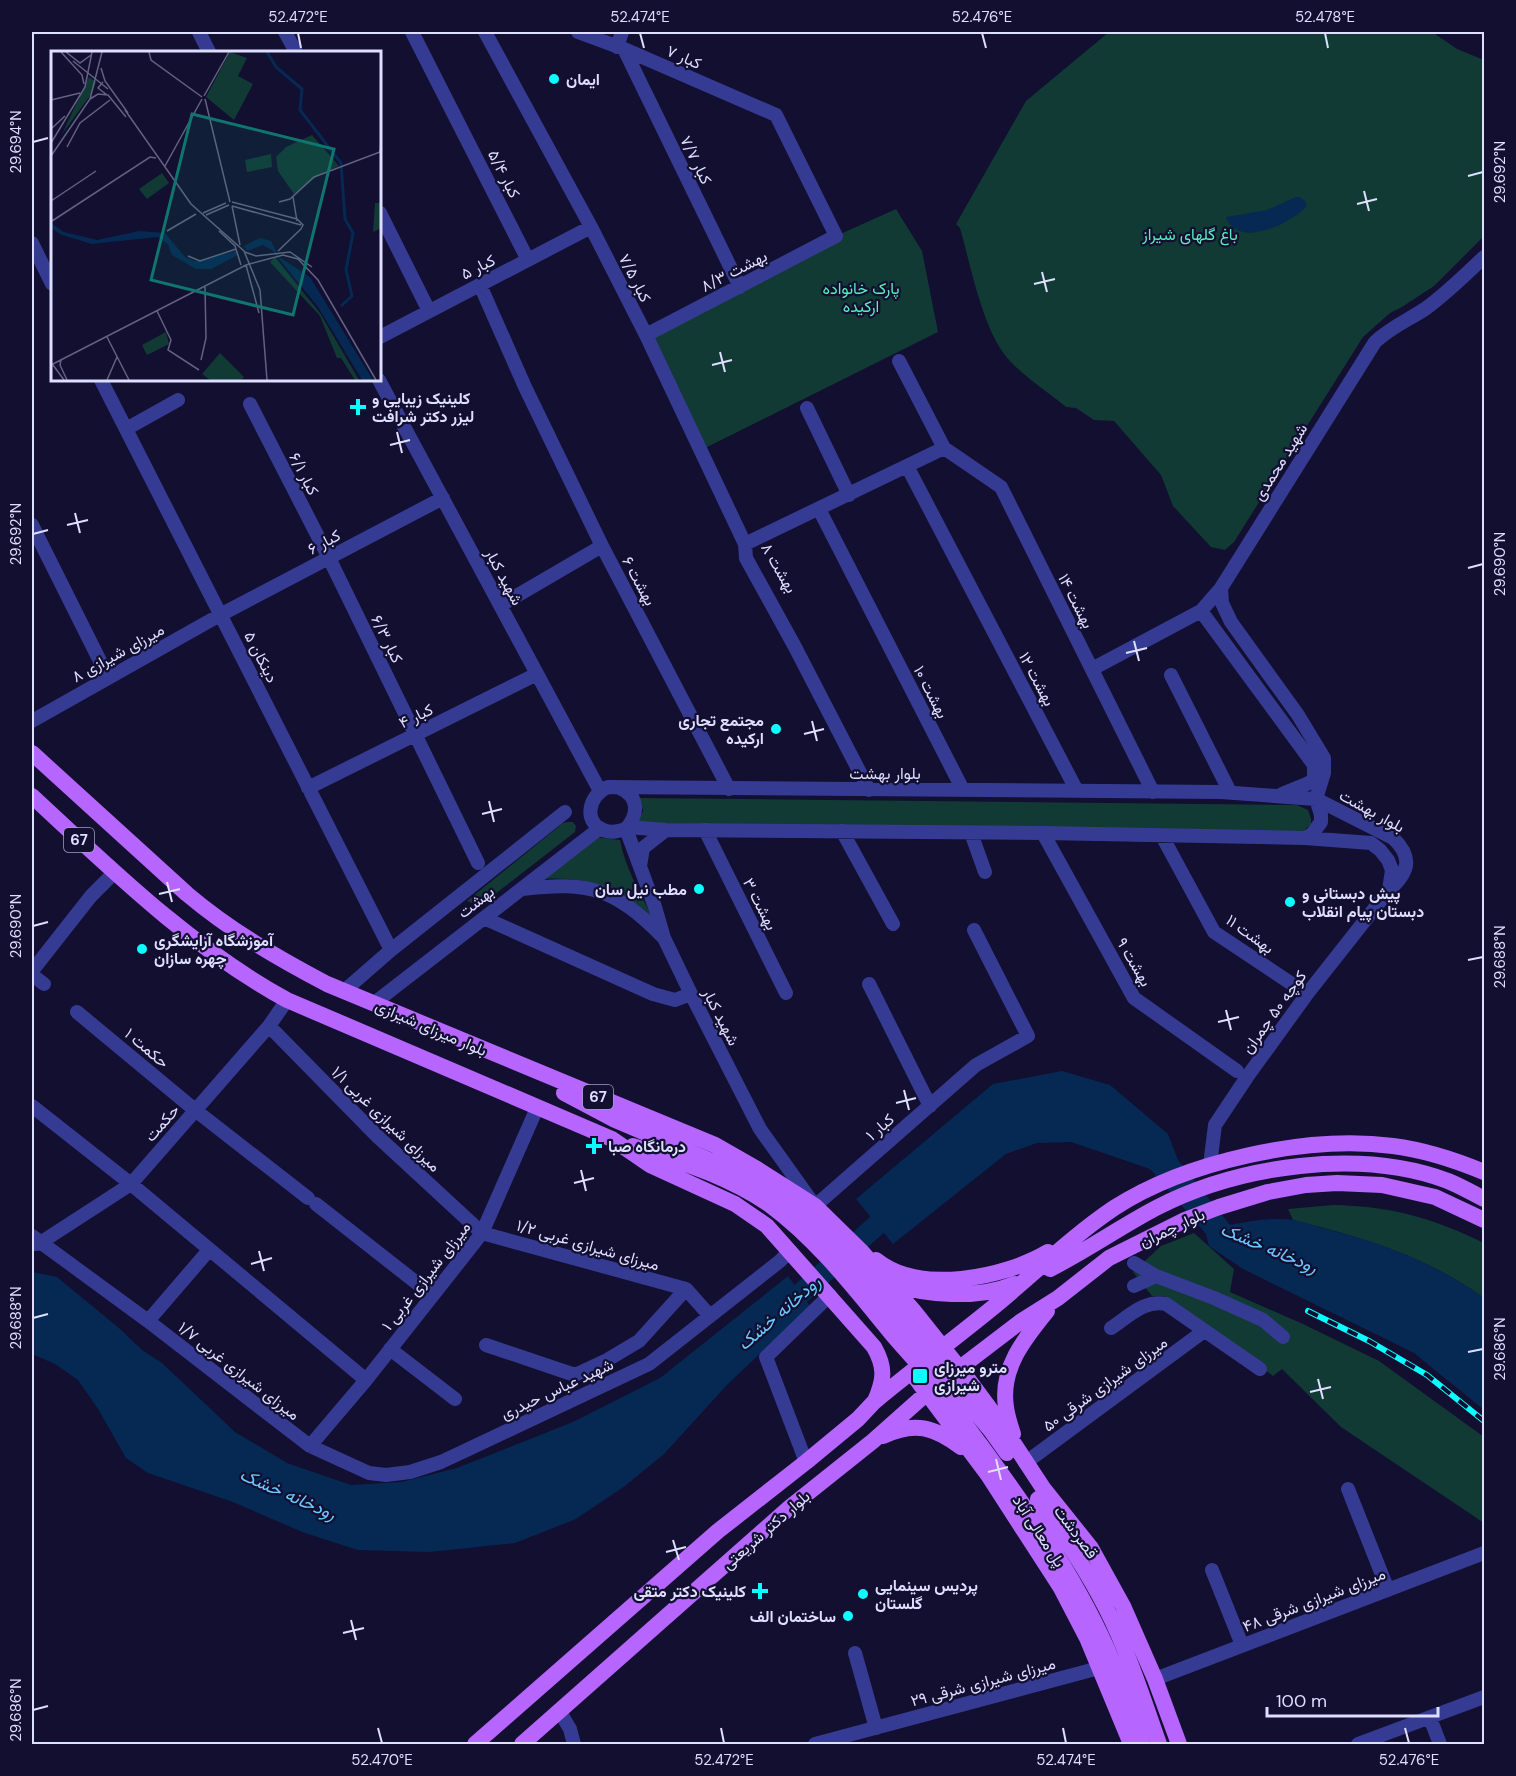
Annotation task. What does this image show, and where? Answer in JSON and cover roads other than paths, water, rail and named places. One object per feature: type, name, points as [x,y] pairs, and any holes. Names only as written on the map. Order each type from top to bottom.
[{"type":"main road","name":"بلوار میرزای شیرازی","points":[[32,753],[213,916],[271,954],[327,984],[373,1004],[716,1145],[757,1168],[815,1206],[838,1228],[864,1259]]},
{"type":"main road","name":"بلوار میرزای شیرازی","points":[[32,796],[194,940],[256,983],[287,1000],[612,1139],[660,1170],[735,1204],[767,1226],[833,1299],[880,1357],[884,1370],[880,1390],[874,1402]]},
{"type":"main road","points":[[477,1047],[615,1120],[738,1172],[765,1186],[864,1259],[908,1275],[950,1280],[996,1274],[1039,1258],[1079,1234]]},
{"type":"main road","name":"پل معالی آباد","points":[[612,1139],[693,1165],[722,1178],[768,1204],[829,1259],[933,1381],[1033,1518],[1079,1594],[1113,1663],[1142,1744]]},
{"type":"main road","points":[[1131,1744],[1087,1638],[1061,1588],[988,1475],[911,1372],[1079,1234],[1115,1208],[1157,1185],[1210,1165],[1282,1149],[1334,1144],[1393,1146],[1446,1157],[1485,1173]]},
{"type":"main road","points":[[829,1259],[848,1269],[901,1287],[946,1293],[984,1293],[1026,1280],[1157,1208],[1217,1184],[1296,1166],[1337,1162],[1412,1171],[1448,1181],[1485,1199]]},
{"type":"main road","name":"بلوار چمران","points":[[959,1368],[1020,1322],[1058,1298],[1109,1258],[1185,1220],[1268,1191],[1337,1183],[1382,1185],[1434,1197],[1485,1220]]},
{"type":"main road","name":"پل معالی آباد","points":[[864,1259],[992,1432],[1073,1551],[1106,1607],[1128,1658],[1159,1744]]},
{"type":"main road","name":"قصردشت","points":[[864,1259],[913,1310],[942,1346],[999,1421],[1052,1500],[1091,1548],[1123,1606],[1155,1679],[1179,1744]]},
{"type":"main road","points":[[1021,1456],[1005,1405],[1005,1387],[1018,1348],[1058,1298]]},
{"type":"main road","points":[[1000,1301],[1002,1312],[1008,1318],[1020,1322]]},
{"type":"main road","points":[[871,1344],[893,1340],[906,1328],[913,1310]]},
{"type":"main road","name":"بلوار دکتر شریعتی","points":[[522,1744],[789,1508],[959,1368]]},
{"type":"main road","name":"بلوار دکتر شریعتی","points":[[475,1744],[718,1531],[806,1462],[911,1372]]},
{"type":"main road","points":[[948,1420],[954,1404],[967,1394],[972,1397],[1004,1439],[1021,1456]]},
{"type":"main road","points":[[873,1440],[896,1430],[922,1427],[940,1432],[974,1457]]},
{"type":"main road","points":[[718,1531],[716,1538],[719,1551],[736,1555]]},
{"type":"main road","points":[[694,1552],[712,1557],[713,1576]]},
{"type":"street","points":[[199,32],[208,51]]},
{"type":"street","points":[[285,32],[295,51]]},
{"type":"street","name":"۵/۴ کبار","points":[[412,32],[450,102],[528,260]]},
{"type":"street","name":"۷/۵ کبار","points":[[485,32],[591,227],[646,335],[745,544]]},
{"type":"street","name":"۷ کبار","points":[[578,32],[776,115],[837,236]]},
{"type":"street","points":[[620,48],[622,32]]},
{"type":"street","name":"۷/۷ کبار","points":[[620,48],[740,287]]},
{"type":"street","points":[[381,215],[429,311]]},
{"type":"street","name":"۵ کبار","points":[[381,336],[591,227]]},
{"type":"street","name":"بهشت ۸/۳","points":[[646,335],[837,236]]},
{"type":"street","points":[[32,243],[51,282]]},
{"type":"street","name":"شهید محمدی","points":[[1092,669],[1201,611],[1221,588],[1374,342],[1448,292],[1485,257]]},
{"type":"street","name":"۶ بهشت","points":[[480,285],[525,387],[602,546],[729,789]]},
{"type":"street","points":[[745,544],[944,448],[899,361]]},
{"type":"street","name":"۵ دینکان","points":[[102,381],[391,950]]},
{"type":"street","name":"شهید کبار","points":[[380,381],[600,791]]},
{"type":"street","points":[[126,429],[178,400]]},
{"type":"street","name":"۶/۱ کبار","points":[[250,404],[329,558]]},
{"type":"street","points":[[807,408],[849,495]]},
{"type":"street","name":"۱۴ بهشت","points":[[944,448],[1001,487],[1153,792]]},
{"type":"street","name":"۱۲ بهشت","points":[[907,466],[1077,791]]},
{"type":"street","name":"۶ کبار","points":[[220,615],[443,498]]},
{"type":"street","name":"۱۰ بهشت","points":[[819,509],[963,790]]},
{"type":"street","points":[[32,525],[108,677]]},
{"type":"street","name":"۸ بهشت","points":[[745,544],[746,558],[874,790]]},
{"type":"street","points":[[501,605],[602,546]]},
{"type":"street","name":"۶/۳ کبار","points":[[329,558],[478,862]]},
{"type":"street","points":[[1221,588],[1222,603],[1231,622],[1298,715],[1324,758],[1324,773],[1316,799],[1321,822],[1312,834],[1305,838]]},
{"type":"street","points":[[1201,611],[1314,765],[1314,779],[1310,783],[1279,795]]},
{"type":"street","name":"۸ میرزای شیرازی","points":[[32,721],[220,615]]},
{"type":"street","name":"۴ کبار","points":[[308,788],[537,674]]},
{"type":"street","points":[[1171,675],[1230,792]]},
{"type":"street","points":[[608,787],[620,788],[630,794],[636,807],[632,822],[627,828],[614,832],[600,828],[591,816],[590,808],[593,800],[600,791],[608,787]]},
{"type":"street","name":"بلوار بهشت","points":[[620,788],[1230,792],[1316,799],[1394,838],[1402,846],[1406,853],[1407,867],[1401,879],[1389,890]]},
{"type":"street","points":[[344,991],[391,950],[565,812]]},
{"type":"street","name":"بهشت","points":[[373,1004],[600,828]]},
{"type":"street","name":"شهید کبار","points":[[627,828],[664,938],[691,994],[760,1129],[815,1206]]},
{"type":"street","name":"بلوار بهشت","points":[[627,828],[1305,838],[1371,843],[1384,855],[1392,870],[1389,890]]},
{"type":"street","points":[[640,868],[643,848],[666,830]]},
{"type":"street","name":"۳ بهشت","points":[[705,830],[786,993]]},
{"type":"street","points":[[842,831],[893,924]]},
{"type":"street","points":[[971,832],[985,872]]},
{"type":"street","name":"۹ بهشت","points":[[1043,833],[1134,998],[1237,1071]]},
{"type":"street","name":"۱۱ بهشت","points":[[1162,836],[1214,932],[1294,986]]},
{"type":"street","points":[[44,984],[32,973],[36,954],[115,872]]},
{"type":"street","points":[[520,890],[553,885],[594,890],[638,912],[664,938]]},
{"type":"street","name":"کوچه ۵۰ چمران","points":[[1210,1165],[1215,1125],[1306,994],[1389,890]]},
{"type":"street","points":[[484,918],[653,994],[675,1000],[691,994]]},
{"type":"street","name":"۱ کبار","points":[[815,1206],[976,1065],[1028,1036],[974,930]]},
{"type":"street","points":[[869,984],[930,1106]]},
{"type":"street","name":"حکمت","points":[[34,1241],[131,1184],[269,1026],[287,1000]]},
{"type":"street","name":"۱ حکمت","points":[[77,1012],[195,1110],[432,1295]]},
{"type":"street","name":"۱/۱ میرزای شیرازی غربی","points":[[269,1026],[377,1136],[482,1233]]},
{"type":"street","points":[[32,1106],[131,1184],[366,1380]]},
{"type":"street","name":"۱ میرزای شیرازی غربی","points":[[310,1446],[366,1380],[482,1233],[537,1108]]},
{"type":"street","name":"۱/۲ میرزای شیرازی غربی","points":[[482,1233],[686,1289]]},
{"type":"street","name":"۱/۷ میرزای شیرازی غربی","points":[[34,1241],[148,1321],[310,1446]]},
{"type":"street","points":[[148,1321],[209,1250]]},
{"type":"street","name":"شهید عباس حیدری","points":[[310,1446],[369,1473],[386,1475],[410,1472],[441,1462],[649,1364],[790,1251]]},
{"type":"street","points":[[1134,1263],[1156,1276],[1263,1320],[1283,1337]]},
{"type":"street","points":[[1134,1286],[1156,1276]]},
{"type":"street","points":[[486,1345],[575,1375],[639,1341],[686,1289],[710,1316]]},
{"type":"street","points":[[806,1462],[765,1357],[833,1299]]},
{"type":"street","points":[[1112,1328],[1142,1308],[1158,1303],[1166,1304],[1260,1369]]},
{"type":"street","name":"۵۰ میرزای شیرازی شرقی","points":[[1021,1456],[1204,1331]]},
{"type":"street","points":[[390,1349],[455,1399]]},
{"type":"street","points":[[1348,1489],[1388,1590]]},
{"type":"street","name":"۴۸ میرزای شیرازی شرقی","points":[[1155,1679],[1485,1553]]},
{"type":"street","points":[[1212,1570],[1242,1645]]},
{"type":"street","points":[[855,1653],[876,1728]]},
{"type":"street","name":"۲۹ میرزای شیرازی شرقی","points":[[815,1744],[1099,1668]]},
{"type":"street","points":[[1364,1743],[1485,1697]]},
{"type":"street","points":[[560,1712],[570,1729],[574,1744]]},
{"type":"street","points":[[1430,1718],[1440,1744]]},
{"type":"water","points":[[1296,197],[1306,202],[1306,207],[1289,220],[1265,230],[1253,233],[1241,232],[1232,227],[1226,217],[1267,210]]},
{"type":"water","points":[[1062,1071],[1110,1085],[1168,1134],[1178,1160],[1230,1225],[1278,1219],[1303,1222],[1411,1257],[1448,1275],[1484,1298],[1484,1410],[1414,1353],[1243,1269],[1209,1246],[1206,1234],[1150,1169],[1071,1142],[1037,1143],[1006,1154],[893,1244],[856,1199],[993,1084]]},
{"type":"water","points":[[32,1272],[57,1277],[142,1350],[162,1363],[235,1432],[287,1463],[351,1485],[401,1482],[457,1468],[573,1422],[660,1378],[788,1276],[810,1306],[727,1385],[664,1454],[625,1486],[576,1519],[515,1543],[430,1552],[358,1550],[302,1532],[233,1502],[148,1473],[126,1458],[98,1409],[78,1380],[55,1364],[32,1354]]},
{"type":"waterway","name":"رودخانه خشک","points":[[779,1313],[899,1205]]},
{"type":"railway","points":[[1308,1311],[1369,1341],[1427,1375],[1484,1421]]},
{"type":"place","name":"ایمان","points":[[554,79]]},
{"type":"place","name":"کلینیک زیبایی و لیزر دکتر شرافت","points":[[358,407]]},
{"type":"place","name":"مجتمع تجاری ارکیده","points":[[776,729]]},
{"type":"place","name":"مطب نیل سان","points":[[699,889]]},
{"type":"place","name":"پیش دبستانی و دبستان پیام انقلاب","points":[[1290,902]]},
{"type":"place","name":"آموزشگاه آرایشگری چهره سازان","points":[[142,949]]},
{"type":"place","name":"درمانگاه صبا","points":[[594,1146]]},
{"type":"place","name":"مترو میرزای شیرازی","points":[[920,1376]]},
{"type":"place","name":"کلینیک دکتر متقی","points":[[760,1591]]},
{"type":"place","name":"پردیس سینمایی گلستان","points":[[863,1594]]},
{"type":"place","name":"ساختمان الف","points":[[848,1616]]},
{"type":"park label","name":"باغ گلهای شیراز","points":[[1190,234]]},
{"type":"park label","name":"پارک خانواده ارکیده","points":[[861,297]]}]
